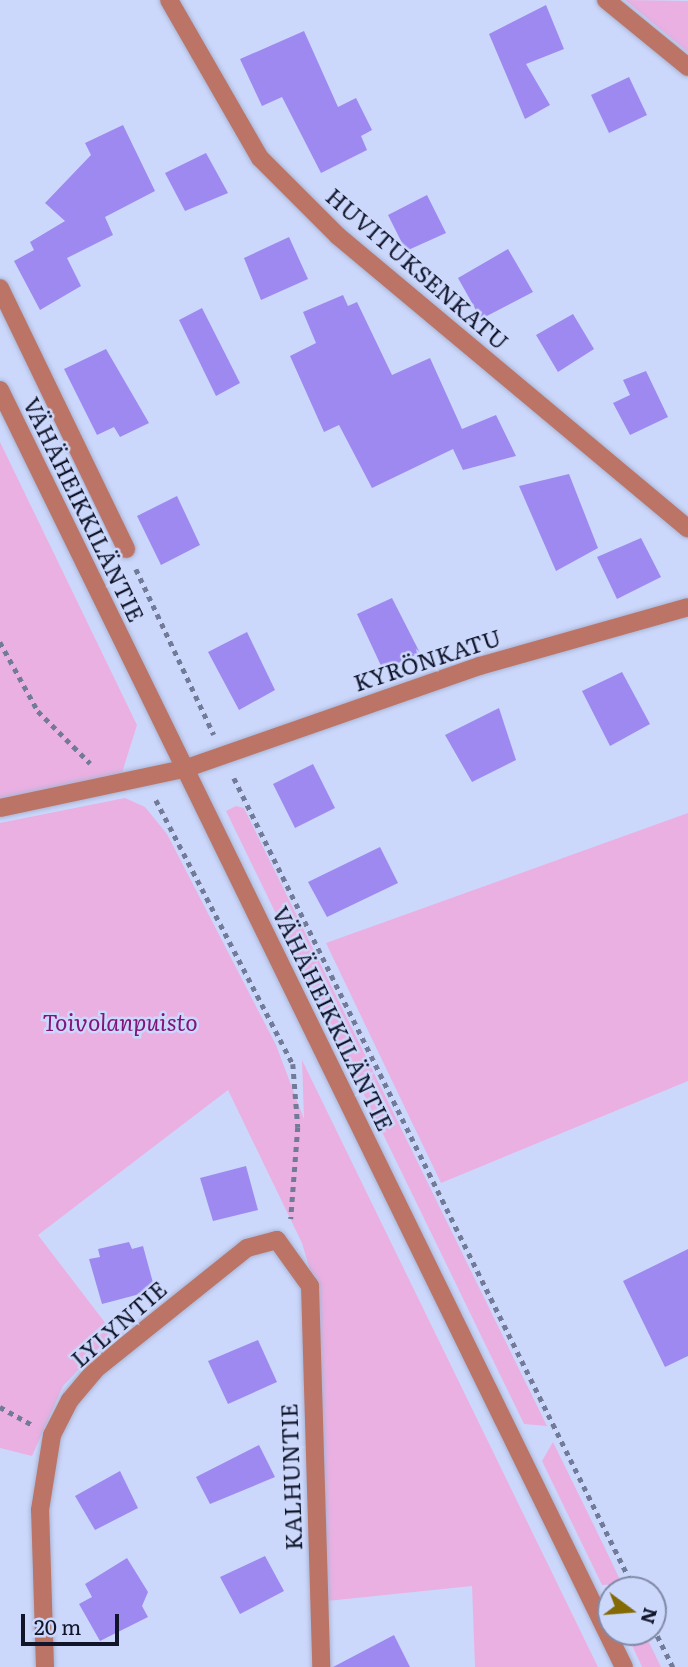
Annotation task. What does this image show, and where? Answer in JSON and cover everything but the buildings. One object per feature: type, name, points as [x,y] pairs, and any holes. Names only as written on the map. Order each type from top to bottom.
[{"type":"street","name":"HUVITUKSENKATU","points":[[169,0],[260,158],[338,236],[688,529]]},
{"type":"street","points":[[606,0],[688,67]]},
{"type":"street","name":"VÄHÄHEIKKILÄNTIE","points":[[0,288],[126,549]]},
{"type":"street","name":"VÄHÄHEIKKILÄNTIE","points":[[0,390],[624,1667]]},
{"type":"street","name":"KYRÖNKATU","points":[[0,808],[144,781],[184,769],[222,751],[480,666],[688,607]]},
{"type":"street","name":"KALHUNTIE","points":[[277,1240],[310,1286],[321,1667]]},
{"type":"street","name":"LYLYNTIE","points":[[45,1667],[40,1510],[52,1435],[70,1400],[96,1369],[247,1248],[277,1240]]},
{"type":"path","points":[[126,549],[222,751],[628,1576]]},
{"type":"path","points":[[0,642],[55,733],[121,785]]},
{"type":"path","points":[[144,781],[293,1064],[296,1191],[291,1219],[277,1240]]},
{"type":"path","points":[[0,1408],[11,1415]]},
{"type":"path","points":[[662,1646],[673,1667]]},
{"type":"green space","points":[[625,0],[688,1],[688,52]]},
{"type":"green space","points":[[0,442],[137,725],[121,776],[0,801]]},
{"type":"green space","name":"Toivolanpuisto","points":[[125,798],[145,807],[167,834],[276,1045],[304,1119],[302,1060],[598,1667],[475,1667],[472,1586],[327,1601],[317,1294],[302,1243],[228,1090],[38,1235],[113,1333],[63,1386],[32,1456],[0,1448],[0,823]]},
{"type":"green space","points":[[236,806],[244,808],[547,1426],[524,1424],[226,811]]},
{"type":"green space","points":[[688,813],[688,1081],[441,1183],[326,943]]},
{"type":"green space","points":[[553,1442],[618,1576],[598,1576],[542,1461]]},
{"type":"green space","points":[[632,1646],[651,1646],[661,1667],[642,1667]]}]
